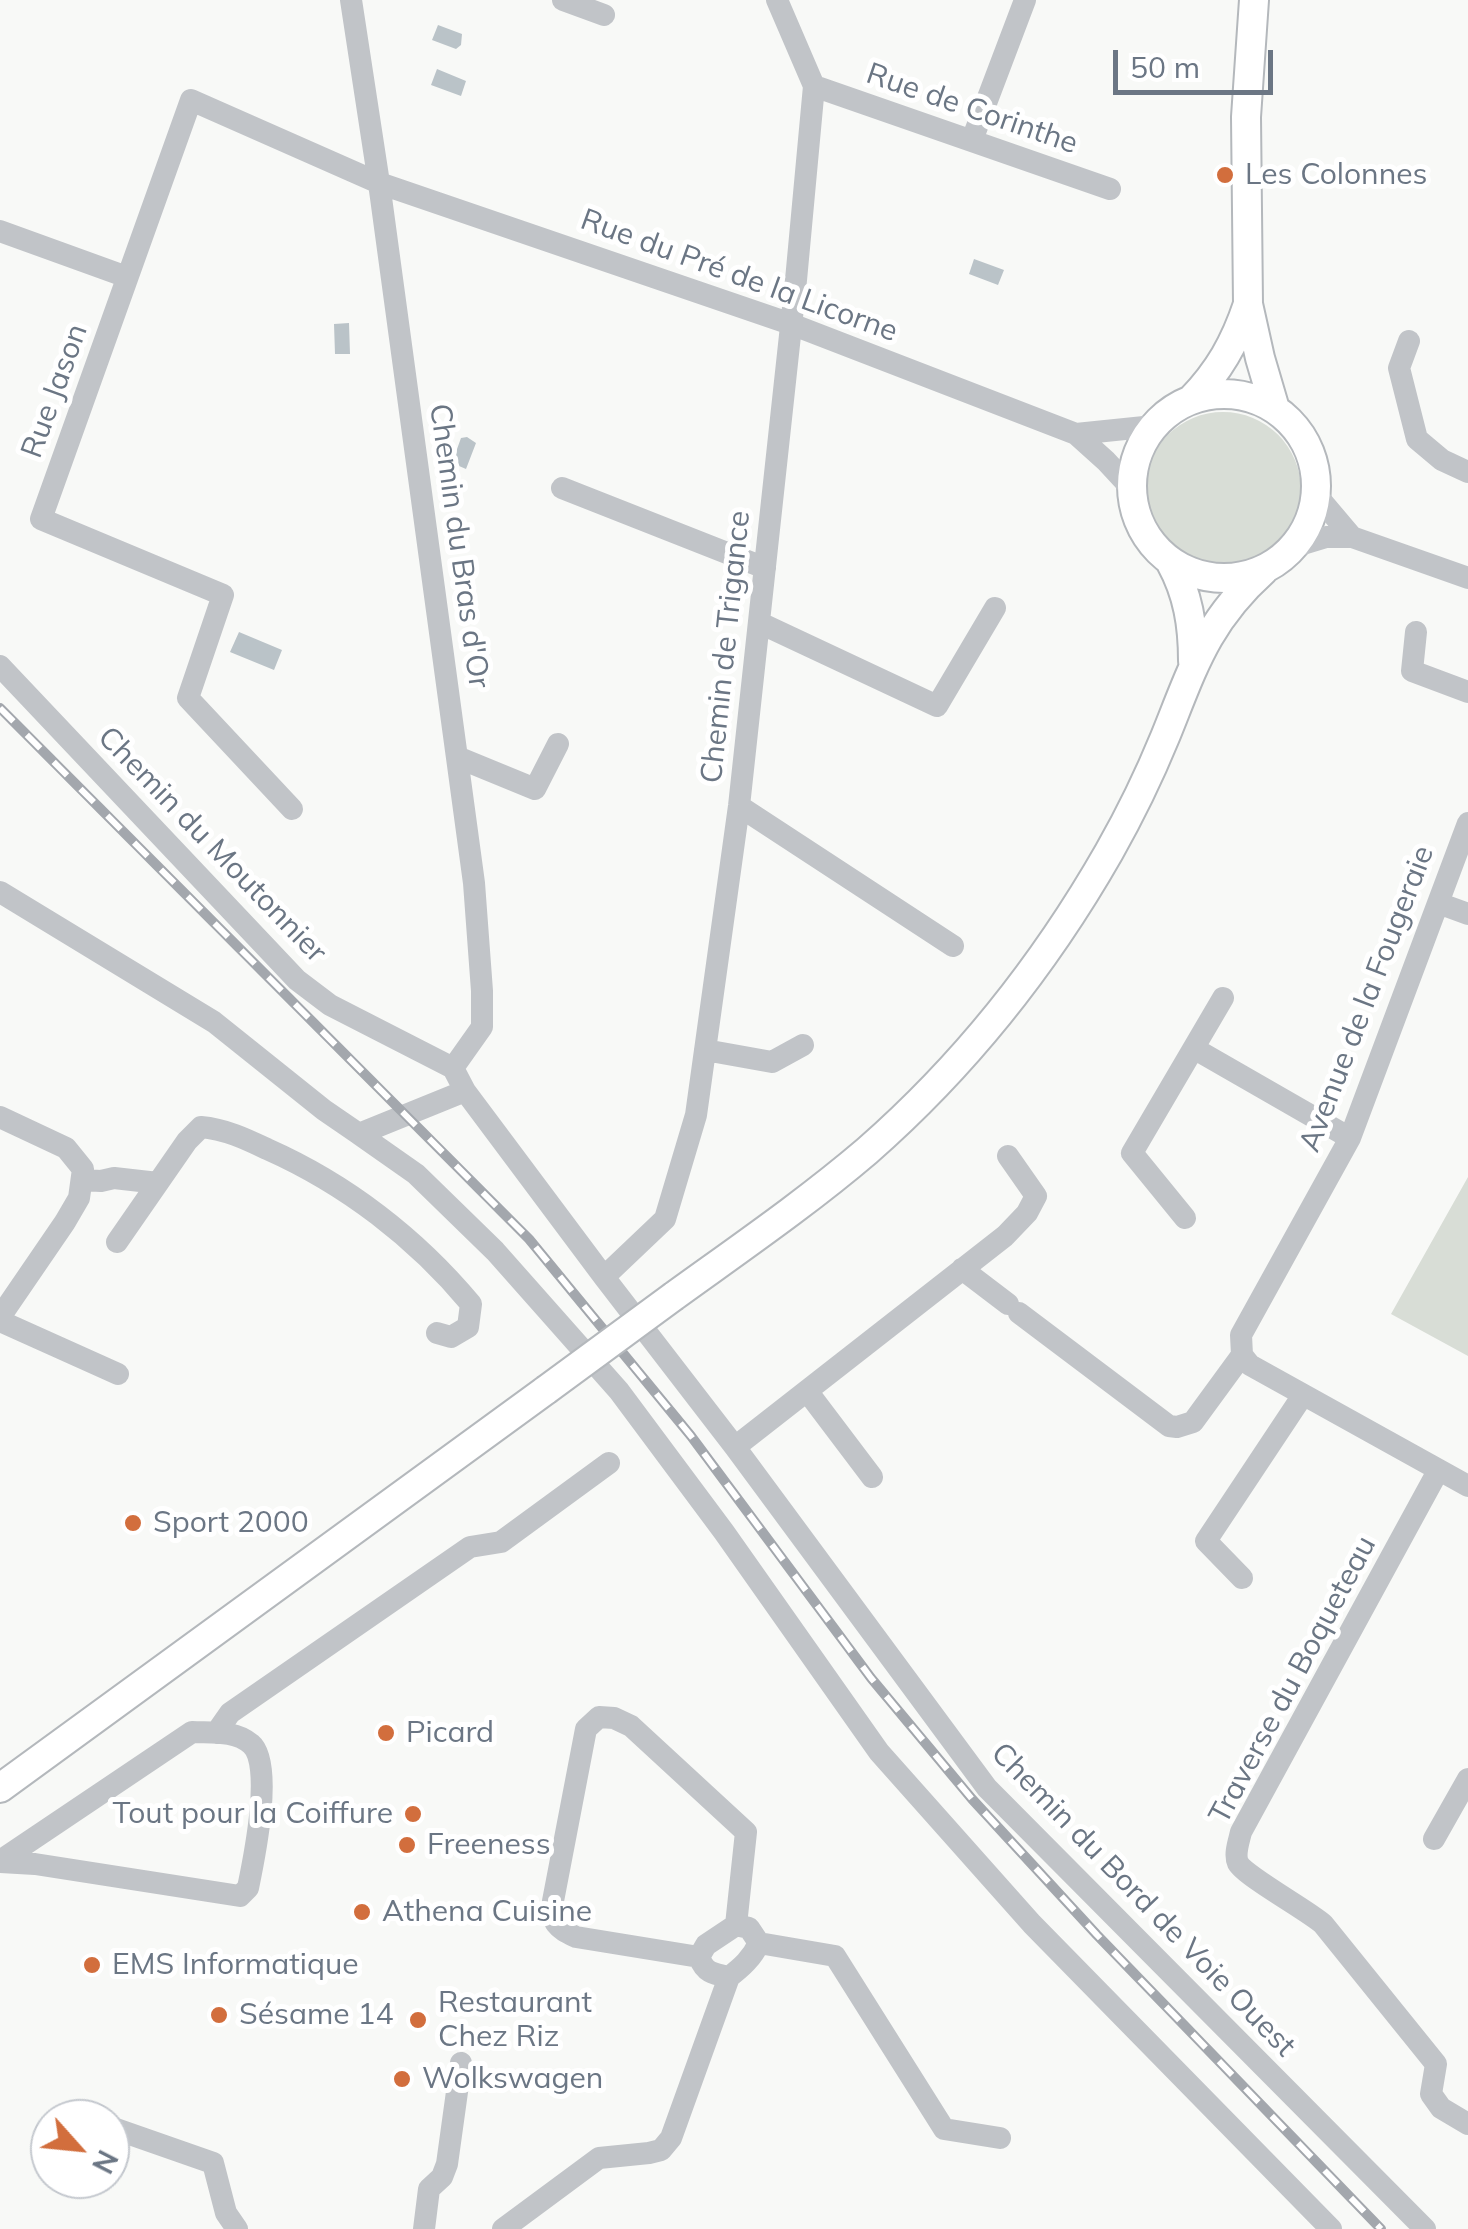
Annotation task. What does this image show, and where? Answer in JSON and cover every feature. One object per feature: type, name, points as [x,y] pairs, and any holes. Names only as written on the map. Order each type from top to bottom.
[{"type":"main road","points":[[1254,0],[1246,117],[1248,304],[1274,409]]},
{"type":"main road","points":[[1252,28],[1265,0]]},
{"type":"main road","points":[[1190,400],[1212,378],[1238,334],[1248,304]]},
{"type":"main road","points":[[0,1788],[791,1211],[868,1150],[984,1033],[1035,968],[1108,853],[1140,794],[1194,662],[1219,617],[1248,584],[1294,547],[1309,520],[1316,488],[1314,465],[1306,443],[1274,409],[1248,397],[1219,394],[1190,400],[1170,410],[1141,444],[1134,466],[1131,488],[1136,517],[1179,578],[1190,609],[1194,662]]},
{"type":"main road","points":[[1171,563],[1192,574],[1216,579],[1240,578],[1264,570]]},
{"type":"street","name":"Chemin du Bras d'Or","points":[[351,0],[474,884],[482,1027],[454,1068]]},
{"type":"street","points":[[563,0],[604,15]]},
{"type":"street","name":"Chemin de Trigance","points":[[604,1277],[665,1219],[696,1115],[739,806],[814,86],[777,0]]},
{"type":"street","points":[[972,140],[1024,0]]},
{"type":"street","name":"Rue de Corinthe","points":[[814,86],[1110,189]]},
{"type":"street","name":"Rue Jason","points":[[292,810],[188,698],[223,595],[40,519],[191,100],[379,182]]},
{"type":"street","name":"Rue du Pré de la Licorne","points":[[379,182],[791,324],[1076,434]]},
{"type":"street","points":[[0,231],[127,277]]},
{"type":"street","points":[[1409,341],[1399,368],[1417,439],[1442,460],[1468,472]]},
{"type":"street","points":[[1076,434],[1154,426]]},
{"type":"street","points":[[1076,434],[1131,488]]},
{"type":"street","points":[[562,488],[765,568]]},
{"type":"street","points":[[1316,488],[1319,498],[1352,536]]},
{"type":"street","points":[[1294,547],[1326,537],[1352,536],[1468,578]]},
{"type":"street","points":[[760,623],[937,706],[995,608]]},
{"type":"street","points":[[1416,632],[1412,671],[1468,692]]},
{"type":"street","name":"Chemin du Moutonnier","points":[[0,666],[298,980],[330,1004],[454,1068]]},
{"type":"street","points":[[457,757],[535,789],[558,744]]},
{"type":"street","points":[[739,806],[954,946]]},
{"type":"street","name":"Avenue de la Fougeraie","points":[[962,1270],[1170,1426],[1192,1422],[1242,1355],[1241,1336],[1350,1138],[1468,823]]},
{"type":"street","points":[[0,892],[214,1022],[324,1110],[416,1174],[495,1251],[619,1391],[879,1752],[1032,1924],[1331,2229]]},
{"type":"street","points":[[1438,904],[1468,914]]},
{"type":"street","points":[[1186,1218],[1132,1153],[1224,998]]},
{"type":"street","points":[[704,1050],[772,1062],[802,1044]]},
{"type":"street","points":[[1195,1049],[1350,1138]]},
{"type":"street","points":[[359,1134],[465,1091],[454,1068]]},
{"type":"street","name":"Chemin du Bord de Voie Ouest","points":[[465,1091],[735,1446],[987,1788],[1425,2229]]},
{"type":"street","points":[[0,1117],[66,1148],[83,1169],[79,1198],[0,1319],[118,1374]]},
{"type":"street","points":[[118,1242],[187,1141],[201,1127],[220,1129],[306,1166],[395,1228],[471,1304],[468,1327],[452,1337],[437,1333]]},
{"type":"street","points":[[735,1446],[1005,1236],[1027,1213],[1036,1196],[1008,1156]]},
{"type":"street","points":[[82,1180],[114,1178],[158,1183]]},
{"type":"street","points":[[1242,1355],[1250,1365],[1468,1486]]},
{"type":"street","points":[[807,1390],[872,1476]]},
{"type":"street","points":[[1242,1578],[1206,1540],[1304,1394]]},
{"type":"street","points":[[216,1732],[230,1714],[470,1547],[501,1542],[609,1463]]},
{"type":"street","name":"Traverse du Boqueteau","points":[[1438,1470],[1242,1832],[1236,1852],[1239,1864],[1252,1876],[1323,1924],[1436,2064],[1432,2094],[1441,2108],[1468,2124]]},
{"type":"street","points":[[699,1957],[576,1937],[558,1928],[552,1918],[586,1729],[599,1717],[614,1718],[631,1726],[746,1832],[736,1925]]},
{"type":"street","points":[[192,1732],[226,1732],[256,1748],[263,1767],[261,1802],[248,1888],[240,1896],[0,1862],[192,1732]]},
{"type":"street","points":[[1434,1839],[1468,1778]]},
{"type":"street","points":[[699,1957],[706,1945],[736,1925],[749,1928],[759,1943],[835,1956],[944,2129],[1000,2138]]},
{"type":"street","points":[[504,2229],[599,2158],[660,2150],[670,2138],[728,1977],[743,1966],[759,1943]]},
{"type":"street","points":[[699,1957],[703,1968],[728,1977]]},
{"type":"street","points":[[424,2229],[429,2189],[442,2177],[447,2164],[461,2063]]},
{"type":"street","points":[[130,2134],[214,2163],[226,2213],[237,2229]]},
{"type":"shaded area","points":[[438,25],[462,34],[461,45],[456,49],[432,40]]},
{"type":"shaded area","points":[[437,69],[466,81],[461,96],[431,85]]},
{"type":"shaded area","points":[[974,259],[1004,270],[998,285],[969,274]]},
{"type":"shaded area","points":[[349,323],[350,354],[335,354],[334,324]]},
{"type":"shaded area","points":[[1223,412],[1253,418],[1278,435],[1295,460],[1301,490],[1295,520],[1278,545],[1253,562],[1223,568],[1193,562],[1168,545],[1151,520],[1145,490],[1151,460],[1168,435],[1193,418]]},
{"type":"shaded area","points":[[461,438],[476,443],[466,469],[452,463]]},
{"type":"shaded area","points":[[239,632],[282,650],[274,670],[230,652]]},
{"type":"shaded area","points":[[1468,1177],[1468,1356],[1391,1314]]},
{"type":"railway","points":[[0,708],[529,1239],[691,1436],[871,1678],[972,1799],[1097,1935],[1381,2229]]},
{"type":"place","name":"Les Colonnes","points":[[1225,175]]},
{"type":"place","name":"Sport 2000","points":[[133,1523]]},
{"type":"place","name":"Picard","points":[[386,1733]]},
{"type":"place","name":"Tout pour la Coiffure","points":[[413,1814]]},
{"type":"place","name":"Freeness","points":[[407,1845]]},
{"type":"place","name":"Athena Cuisine","points":[[362,1912]]},
{"type":"place","name":"EMS Informatique","points":[[92,1965]]},
{"type":"place","name":"Sésame 14","points":[[219,2015]]},
{"type":"place","name":"Restaurant Chez Riz","points":[[418,2020]]},
{"type":"place","name":"Wolkswagen","points":[[402,2079]]}]
